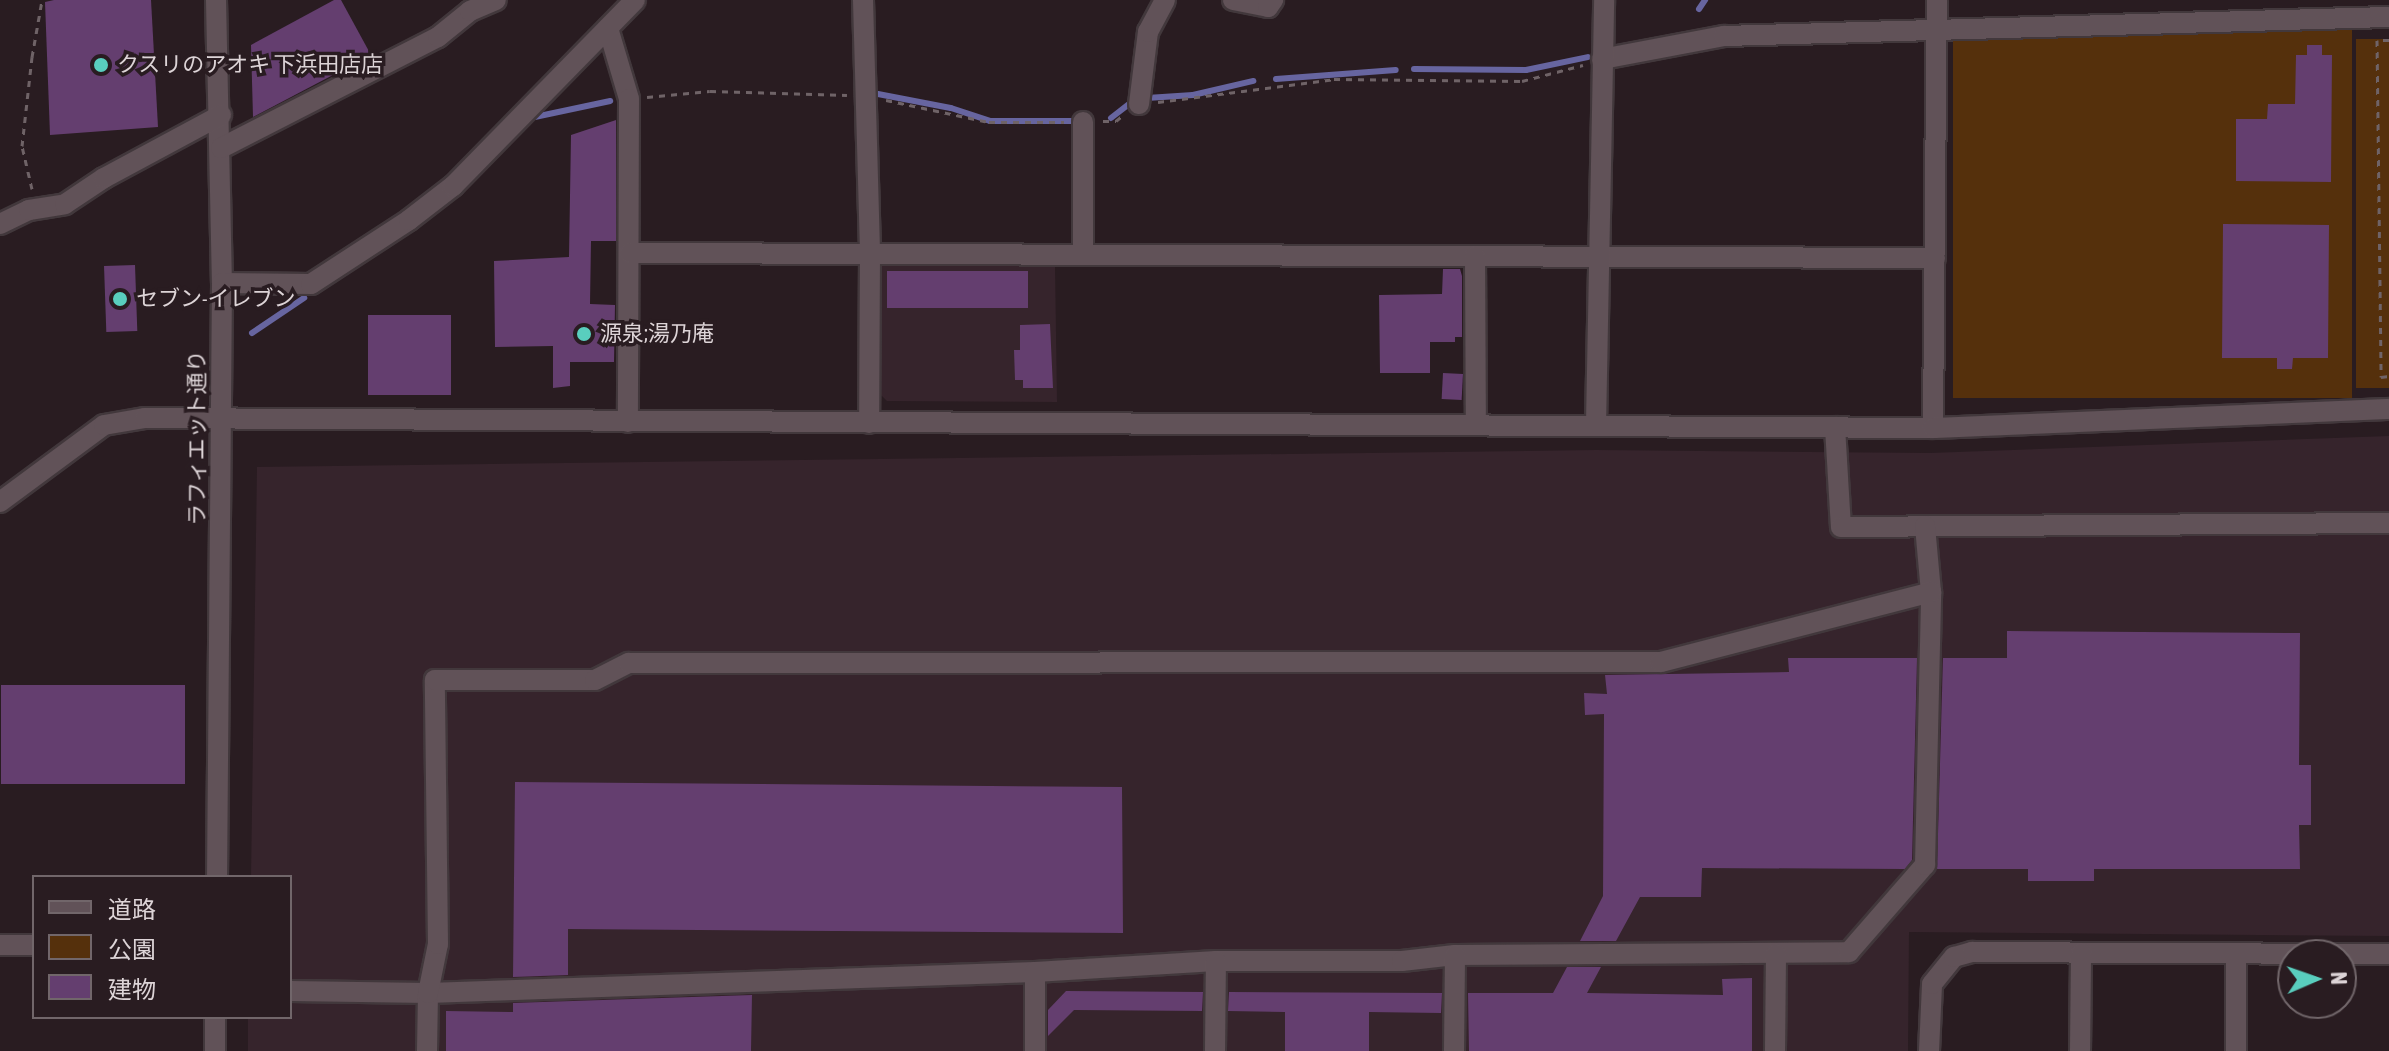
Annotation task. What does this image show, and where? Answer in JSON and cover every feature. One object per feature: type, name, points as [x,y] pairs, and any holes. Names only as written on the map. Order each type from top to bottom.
[{"type":"street","name":"ラフィエット通り","points":[[216,0],[221,115],[222,283],[217,875]]},
{"type":"street","points":[[221,148],[438,37],[470,11],[496,0]]},
{"type":"street","points":[[222,283],[311,284],[409,220],[453,186],[635,0]]},
{"type":"street","points":[[863,0],[870,255],[869,423]]},
{"type":"street","points":[[1139,104],[1148,32],[1165,0]]},
{"type":"street","points":[[1233,0],[1268,7],[1273,0]]},
{"type":"street","points":[[1596,425],[1604,0]]},
{"type":"street","points":[[1933,428],[1937,0]]},
{"type":"street","points":[[2219,0],[2219,21]]},
{"type":"street","points":[[1602,59],[1724,36],[2219,21],[2309,10],[2389,17]]},
{"type":"street","points":[[608,28],[629,99],[628,422]]},
{"type":"street","points":[[0,224],[39,208],[65,204],[104,178],[221,115]]},
{"type":"street","points":[[1083,122],[1083,255]]},
{"type":"street","points":[[630,253],[1935,258]]},
{"type":"street","points":[[1475,256],[1476,424]]},
{"type":"street","points":[[0,502],[104,425],[123,420],[1933,428],[2389,409]]},
{"type":"street","points":[[1835,427],[1841,527],[2389,523]]},
{"type":"street","points":[[292,991],[428,993],[1035,972],[1216,961],[1402,961],[1455,955],[1849,952],[1925,865],[1931,592],[1925,526]]},
{"type":"street","points":[[427,1051],[428,993],[438,944],[435,680],[595,680],[629,663],[1661,662],[1931,592]]},
{"type":"street","points":[[0,945],[32,945]]},
{"type":"street","points":[[1929,1051],[1932,984],[1954,957],[1972,952],[2389,954]]},
{"type":"street","points":[[2080,1051],[2081,953]]},
{"type":"street","points":[[2236,953],[2236,1051]]},
{"type":"street","points":[[1775,1051],[1776,954]]},
{"type":"street","points":[[1454,1051],[1455,955]]},
{"type":"street","points":[[1215,1051],[1216,961]]},
{"type":"street","points":[[1035,972],[1035,1051]]},
{"type":"street","points":[[215,1019],[215,1051]]},
{"type":"path","points":[[39,208],[27,175],[22,146],[42,0]]},
{"type":"path","points":[[2389,40],[2377,40],[2381,377],[2389,376]]},
{"type":"path","points":[[629,99],[710,91],[867,95],[989,122],[1116,121],[1139,104],[1334,79],[1522,81],[1602,59]]},
{"type":"shaded area","points":[[883,264],[1055,265],[1057,402],[887,401],[876,390],[877,269]]},
{"type":"shaded area","points":[[2389,436],[2389,936],[1909,932],[1908,1051],[248,1051],[248,1019],[292,1019],[292,875],[251,875],[257,467],[1596,450],[1930,453]]},
{"type":"green space","points":[[1953,29],[2352,29],[2352,398],[1953,398]]},
{"type":"green space","points":[[2356,39],[2389,39],[2389,388],[2356,388]]},
{"type":"building","name":"クスリのアオキ 下浜田店店","points":[[151,0],[158,127],[50,135],[45,2]]},
{"type":"building","points":[[334,0],[341,0],[371,55],[253,117],[251,45]]},
{"type":"building","points":[[2307,45],[2322,45],[2322,55],[2332,55],[2331,182],[2236,181],[2236,119],[2267,119],[2268,104],[2295,104],[2296,55],[2307,55]]},
{"type":"building","points":[[616,120],[616,241],[591,241],[590,304],[615,305],[614,362],[570,362],[570,386],[553,388],[553,346],[495,347],[494,261],[569,257],[571,135]]},
{"type":"building","points":[[2223,224],[2329,225],[2328,358],[2293,358],[2292,369],[2277,369],[2277,358],[2222,358]]},
{"type":"building","name":"セブン-イレブン","points":[[135,265],[137,331],[106,332],[104,266]]},
{"type":"building","points":[[1443,269],[1460,269],[1462,276],[1462,337],[1455,337],[1455,342],[1430,342],[1430,373],[1380,373],[1379,295],[1442,294]]},
{"type":"building","points":[[887,271],[1028,271],[1028,308],[887,308]]},
{"type":"building","points":[[368,315],[451,315],[451,395],[368,395]]},
{"type":"building","points":[[1050,324],[1053,388],[1023,388],[1023,380],[1015,380],[1014,350],[1020,350],[1020,325]]},
{"type":"building","points":[[1443,373],[1463,374],[1462,400],[1442,399]]},
{"type":"building","points":[[2007,631],[2300,633],[2299,765],[2311,765],[2311,825],[2299,825],[2300,869],[2094,869],[2094,881],[2028,881],[2028,869],[1937,869],[1943,658],[2007,658]]},
{"type":"building","points":[[1788,658],[1917,658],[1912,860],[1905,869],[1702,868],[1701,897],[1640,897],[1616,941],[1580,941],[1603,896],[1604,714],[1585,715],[1584,693],[1607,694],[1605,675],[1789,672]]},
{"type":"building","points":[[1,685],[185,685],[185,784],[1,784]]},
{"type":"building","points":[[515,782],[1122,787],[1123,933],[568,929],[568,975],[513,977]]},
{"type":"building","points":[[1567,967],[1601,967],[1587,993],[1723,995],[1722,979],[1752,978],[1752,1051],[1469,1051],[1468,993],[1553,993]]},
{"type":"building","points":[[1066,991],[1203,992],[1202,1011],[1074,1010],[1048,1036],[1048,1010]]},
{"type":"building","points":[[1229,992],[1442,993],[1441,1013],[1369,1012],[1369,1051],[1285,1051],[1285,1012],[1228,1011]]},
{"type":"building","points":[[752,995],[751,1051],[446,1051],[446,1011],[513,1012],[513,1003]]},
{"type":"waterway","points":[[1699,9],[1705,0]]},
{"type":"waterway","points":[[1414,69],[1526,70],[1588,57]]},
{"type":"waterway","points":[[1276,79],[1396,70]]},
{"type":"waterway","points":[[1147,98],[1193,95],[1253,81]]},
{"type":"waterway","points":[[878,94],[951,108],[990,121],[1074,121]]},
{"type":"waterway","points":[[530,118],[610,101]]},
{"type":"waterway","points":[[1111,118],[1133,101]]},
{"type":"waterway","points":[[252,333],[304,298]]},
{"type":"place","name":"クスリのアオキ 下浜田店店","points":[[101,65]]},
{"type":"place","name":"セブン-イレブン","points":[[120,299]]},
{"type":"place","name":"源泉;湯乃庵","points":[[584,334]]}]
